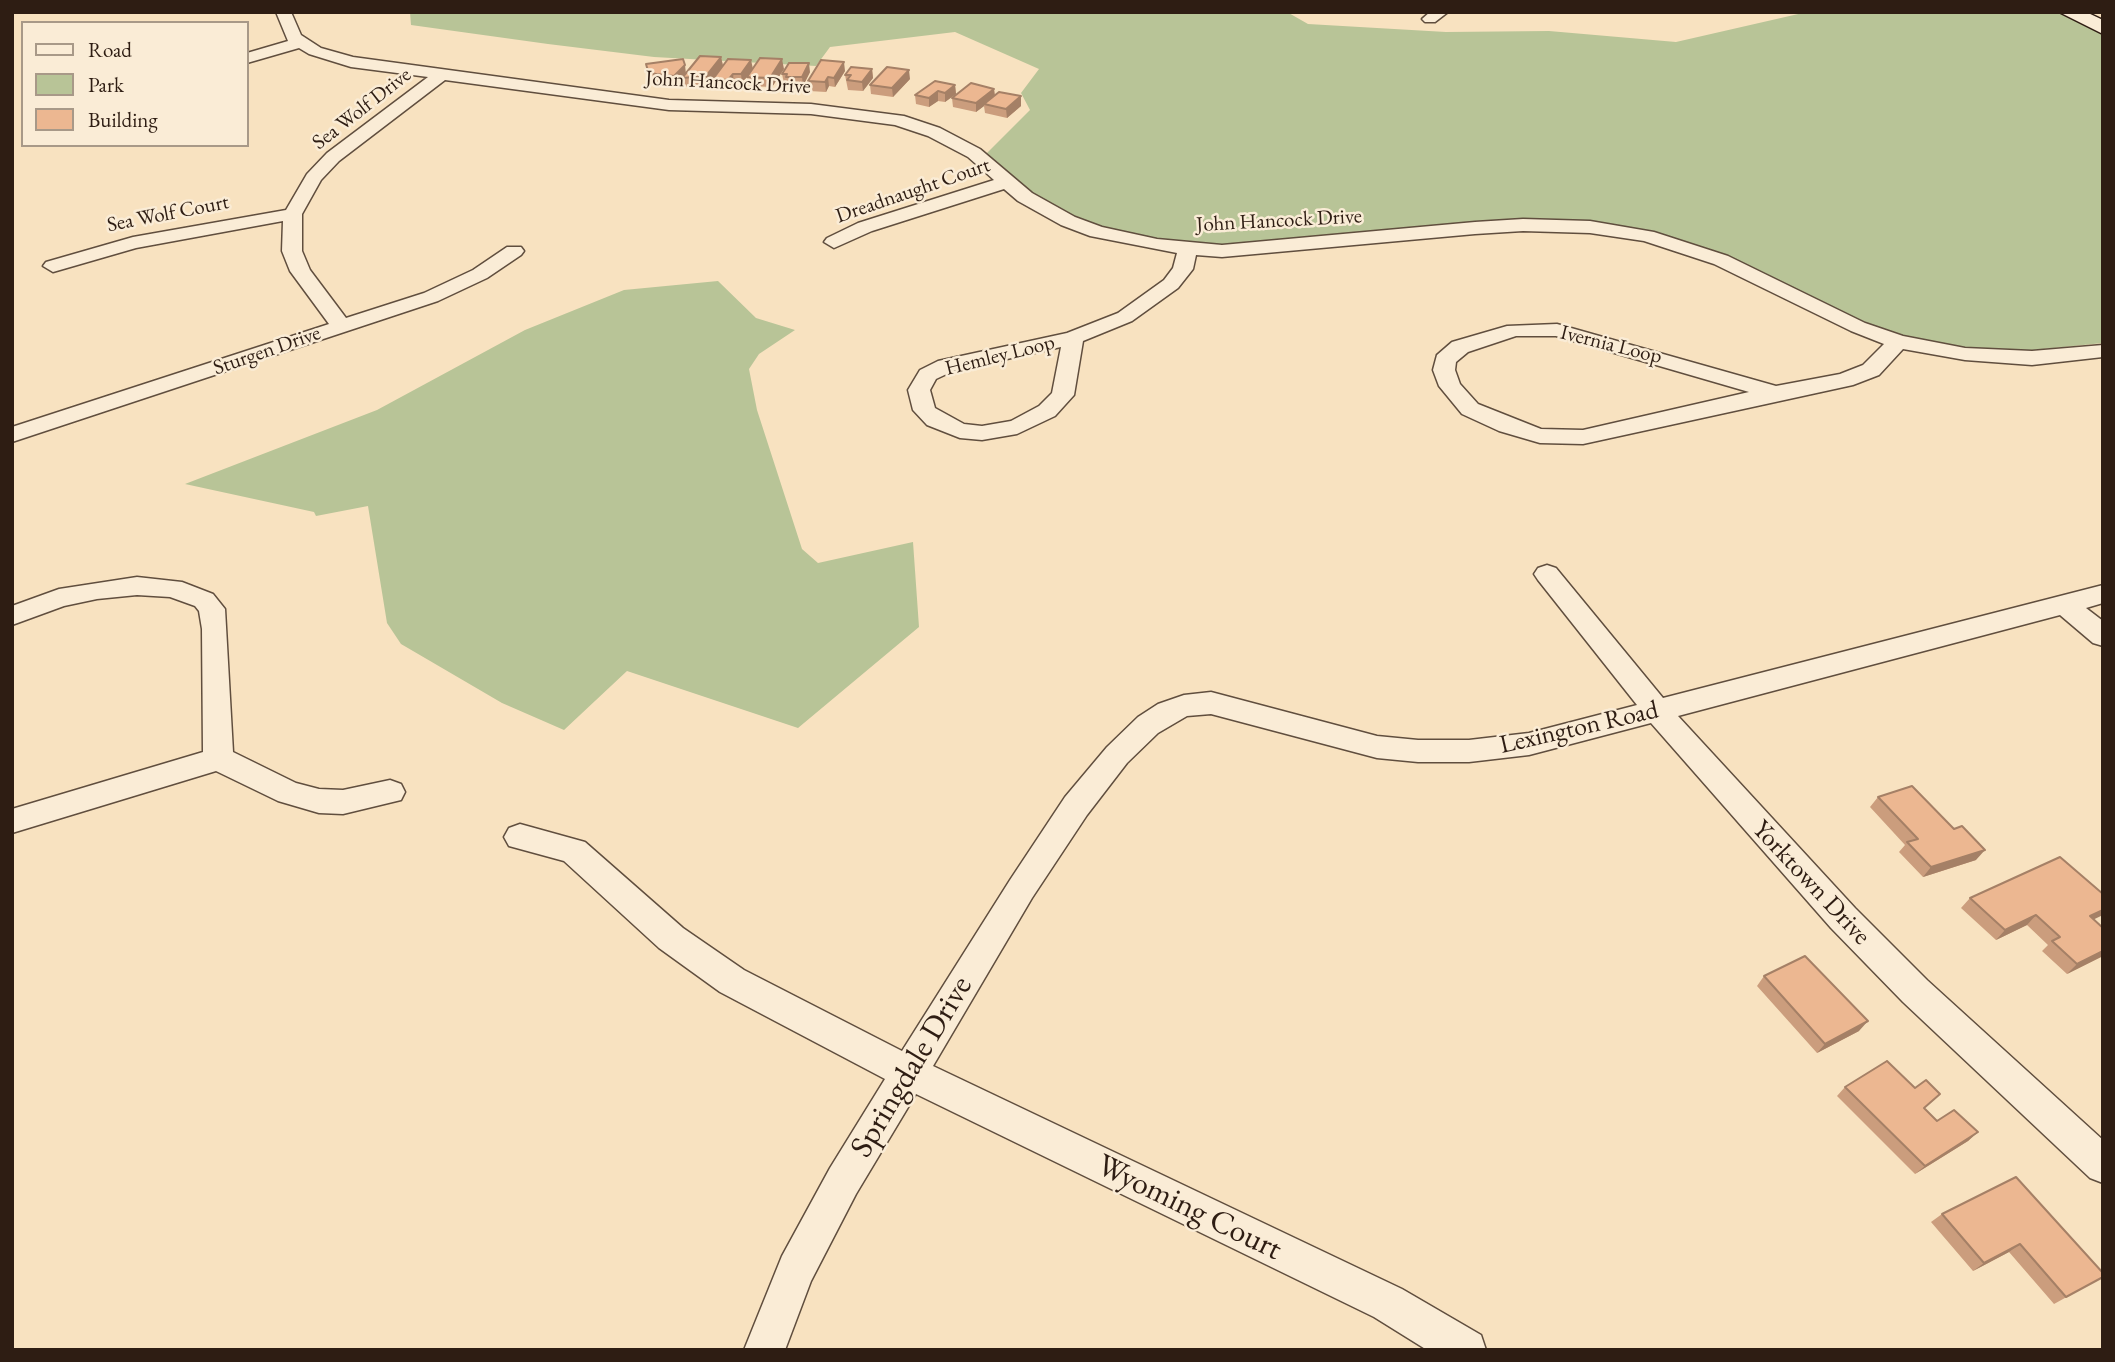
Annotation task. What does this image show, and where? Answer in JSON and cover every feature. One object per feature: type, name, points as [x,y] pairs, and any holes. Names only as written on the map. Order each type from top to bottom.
[{"type":"main road","points":[[2068,12],[2103,28]]},
{"type":"street","points":[[248,58],[302,43],[287,27],[283,12]]},
{"type":"street","name":"John Hancock Drive","points":[[302,43],[315,51],[351,62],[440,76],[669,104],[811,109],[898,120],[953,141],[974,153],[1025,197],[1068,221],[1125,239],[1188,249],[1222,251],[1523,225],[1590,227],[1647,236],[1721,260],[1858,327],[1898,342],[1965,354],[2032,358],[2103,351]]},
{"type":"street","name":"Sea Wolf Drive","points":[[341,326],[300,271],[292,251],[293,214],[313,178],[333,157],[440,76]]},
{"type":"street","name":"Dreadnaught Court","points":[[834,243],[865,227],[1007,182]]},
{"type":"street","name":"Sea Wolf Court","points":[[53,266],[133,243],[293,214]]},
{"type":"street","name":"Hemley Loop","points":[[1073,338],[1063,395],[1046,411],[1017,427],[982,433],[960,431],[935,420],[924,410],[919,390],[928,375],[946,366],[1073,338],[1125,317],[1146,304],[1183,269],[1188,249]]},
{"type":"street","name":"Sturgen Drive","points":[[12,435],[457,288],[514,251]]},
{"type":"street","name":"Ivernia Loop","points":[[1775,393],[1683,363],[1557,330],[1514,330],[1479,339],[1460,347],[1445,360],[1444,370],[1450,386],[1470,409],[1507,426],[1540,436],[1583,437],[1775,393],[1845,380],[1871,370],[1898,342]]},
{"type":"street","name":"Yorktown Drive","points":[[1547,574],[1689,750],[1843,918],[1914,991],[2103,1165]]},
{"type":"street","points":[[12,615],[72,595],[137,586],[173,588],[204,600],[212,609],[215,629],[216,745],[220,758],[234,768],[289,793],[319,801],[343,802],[390,792]]},
{"type":"street","name":"Lexington Road","points":[[1084,797],[1117,755],[1148,725],[1184,706],[1210,703],[1377,747],[1418,751],[1469,751],[1529,744],[2103,593]]},
{"type":"street","points":[[2064,604],[2103,636]]},
{"type":"street","points":[[12,821],[220,758]]},
{"type":"street","name":"Springdale Drive","points":[[764,1350],[796,1270],[843,1181],[1021,888],[1084,797]]},
{"type":"street","name":"Wyoming Court","points":[[520,836],[574,851],[671,938],[732,981],[909,1072],[1388,1303],[1466,1350]]},
{"type":"green space","points":[[410,12],[1287,12],[1308,24],[1446,32],[1549,31],[1676,42],[1807,12],[2061,12],[2103,32],[2103,343],[2024,351],[1961,347],[1899,336],[1862,323],[1726,256],[1647,230],[1588,221],[1519,219],[1470,222],[1220,245],[1158,240],[1102,227],[1073,217],[1033,194],[986,154],[1030,110],[1021,93],[1039,69],[955,32],[830,47],[816,66],[654,57],[548,44],[411,25]]},
{"type":"green space","points":[[718,281],[756,318],[795,330],[759,354],[749,369],[757,410],[802,549],[818,563],[913,542],[919,627],[798,728],[627,671],[564,730],[502,703],[401,644],[387,623],[368,506],[316,516],[314,512],[185,484],[377,410],[525,330],[624,290]]},
{"type":"building","points":[[700,56],[721,57],[706,76],[682,78]]},
{"type":"building","points":[[760,58],[782,59],[770,78],[747,77]]},
{"type":"building","points":[[683,59],[685,65],[674,76],[648,73],[651,70],[648,71],[646,64]]},
{"type":"building","points":[[728,59],[751,60],[741,74],[733,74],[728,80],[713,79]]},
{"type":"building","points":[[821,60],[844,62],[834,78],[828,77],[825,82],[808,81]]},
{"type":"building","points":[[789,63],[809,63],[802,77],[786,77],[787,74],[782,74]]},
{"type":"building","points":[[851,67],[872,69],[862,82],[847,80],[851,75],[845,75]]},
{"type":"building","points":[[887,67],[909,70],[892,88],[870,85]]},
{"type":"building","points":[[935,81],[955,85],[945,93],[938,91],[929,98],[915,95]]},
{"type":"building","points":[[971,83],[994,89],[976,103],[952,98]]},
{"type":"building","points":[[999,92],[1021,96],[1006,109],[984,104]]},
{"type":"building","points":[[1912,786],[1954,829],[1962,826],[1985,850],[1931,867],[1907,842],[1918,839],[1878,797]]},
{"type":"building","points":[[2060,857],[2103,894],[2103,910],[2090,916],[2103,928],[2103,951],[2077,964],[2052,941],[2060,937],[2036,915],[2005,930],[1970,898]]},
{"type":"building","points":[[1805,956],[1868,1021],[1825,1044],[1764,976]]},
{"type":"building","points":[[1887,1061],[1915,1088],[1926,1080],[1940,1094],[1924,1108],[1937,1121],[1954,1110],[1978,1132],[1925,1166],[1845,1087]]},
{"type":"building","points":[[2016,1177],[2103,1273],[2103,1277],[2066,1297],[2020,1244],[1984,1263],[1942,1214]]}]
